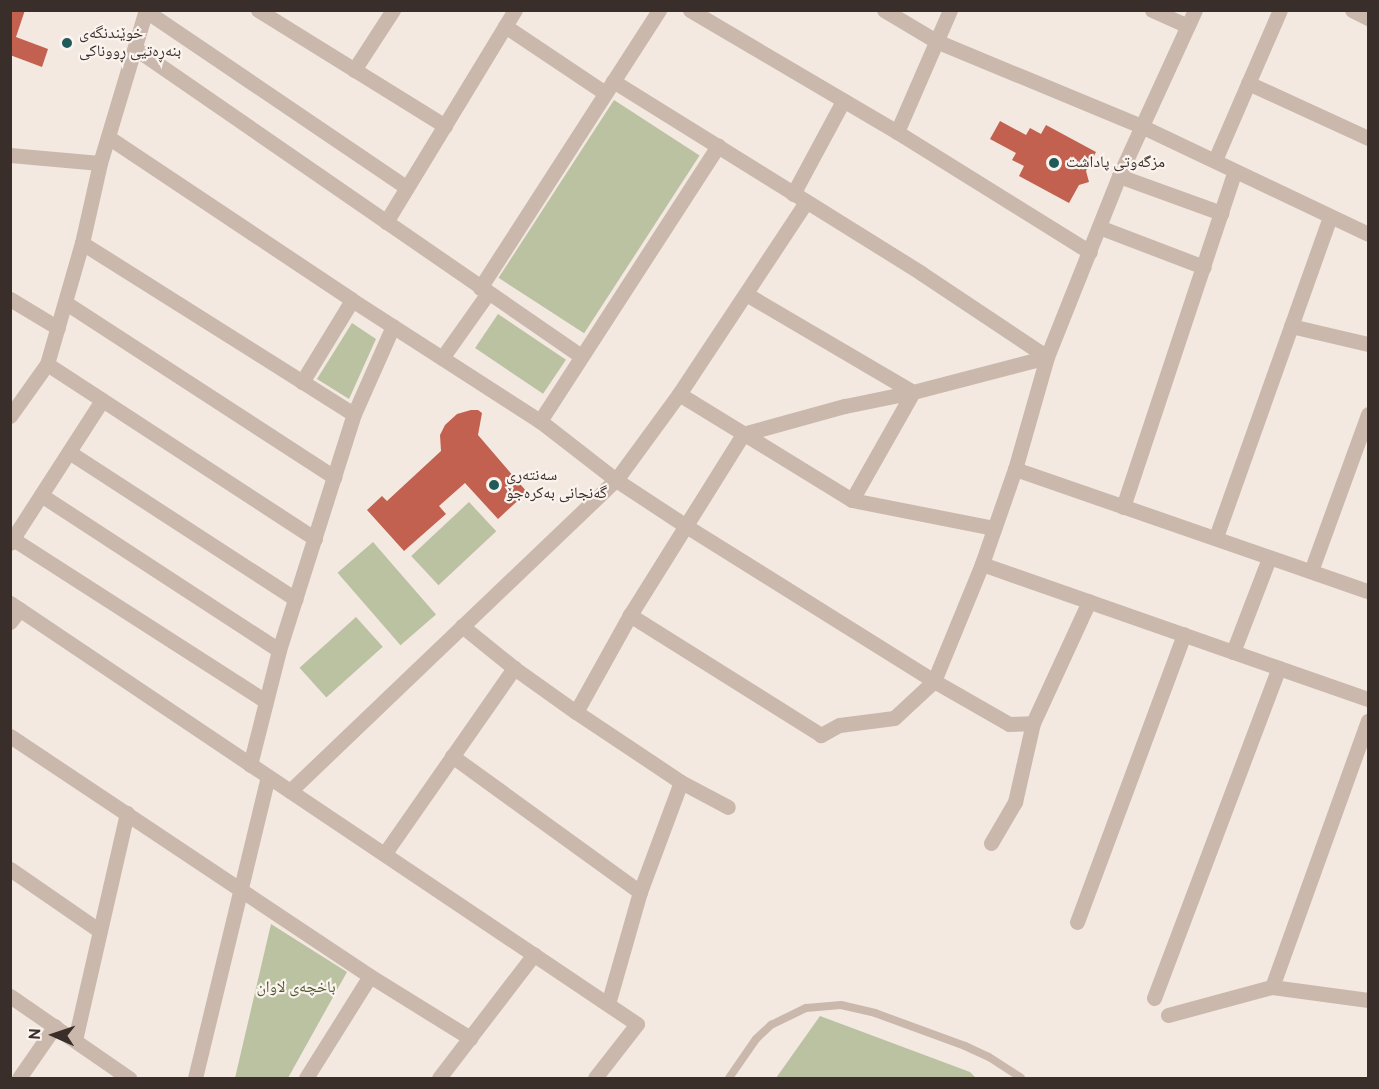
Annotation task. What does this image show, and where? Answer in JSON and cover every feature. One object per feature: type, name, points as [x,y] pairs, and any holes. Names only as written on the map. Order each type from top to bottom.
[{"type":"street","points":[[354,70],[393,10]]},
{"type":"street","points":[[386,222],[515,10]]},
{"type":"street","points":[[442,358],[659,10]]},
{"type":"street","points":[[690,10],[897,132],[1090,252]]},
{"type":"street","points":[[884,10],[936,41],[1141,126],[1368,234]]},
{"type":"street","points":[[897,132],[950,10]]},
{"type":"street","points":[[1152,10],[1188,26]]},
{"type":"street","points":[[630,615],[821,735],[839,725],[894,718],[934,681],[982,564],[1015,469],[1047,357],[1119,176],[1195,10]]},
{"type":"street","points":[[1215,160],[1280,10]]},
{"type":"street","points":[[1352,10],[1368,18]]},
{"type":"street","points":[[10,416],[47,364],[82,243],[100,163],[146,11],[407,188]]},
{"type":"street","points":[[262,12],[445,126]]},
{"type":"street","points":[[505,27],[718,146],[921,273],[1047,357]]},
{"type":"street","points":[[136,49],[581,356]]},
{"type":"street","points":[[1248,83],[1368,138]]},
{"type":"street","points":[[290,791],[616,480],[679,394],[746,294],[799,198],[843,101]]},
{"type":"street","points":[[108,137],[352,300],[540,421],[616,480],[686,526],[934,681],[1009,724],[1033,723]]},
{"type":"street","points":[[540,421],[718,146]]},
{"type":"street","points":[[10,155],[100,163]]},
{"type":"street","points":[[1123,507],[1235,171]]},
{"type":"street","points":[[1119,176],[1221,213]]},
{"type":"street","points":[[1216,537],[1330,217]]},
{"type":"street","points":[[1099,227],[1204,267]]},
{"type":"street","points":[[82,243],[354,414]]},
{"type":"street","points":[[746,294],[914,392]]},
{"type":"street","points":[[10,299],[58,328]]},
{"type":"street","points":[[302,381],[352,300]]},
{"type":"street","points":[[66,303],[334,477]]},
{"type":"street","points":[[250,765],[279,650],[354,414],[393,326]]},
{"type":"street","points":[[1291,326],[1368,344]]},
{"type":"street","points":[[576,712],[630,615],[743,434],[845,406],[914,392],[1047,357]]},
{"type":"street","points":[[47,364],[315,538]]},
{"type":"street","points":[[852,500],[914,392]]},
{"type":"street","points":[[679,394],[852,500],[994,528]]},
{"type":"street","points":[[102,400],[12,541],[265,701]]},
{"type":"street","points":[[1311,571],[1368,414]]},
{"type":"street","points":[[69,452],[295,599]]},
{"type":"street","points":[[1015,469],[1368,591]]},
{"type":"street","points":[[41,495],[279,650]]},
{"type":"street","points":[[1233,652],[1269,558]]},
{"type":"street","points":[[982,564],[1368,699]]},
{"type":"street","points":[[991,843],[1015,802],[1033,723],[1089,601]]},
{"type":"street","points":[[14,611],[290,791],[637,1024],[595,1078]]},
{"type":"street","points":[[462,626],[514,668],[576,712],[681,782],[728,807]]},
{"type":"street","points":[[1077,922],[1184,634]]},
{"type":"street","points":[[385,854],[514,668]]},
{"type":"street","points":[[1154,998],[1279,668]]},
{"type":"street","points":[[1272,987],[1368,721]]},
{"type":"street","points":[[10,736],[370,976],[470,1038]]},
{"type":"street","points":[[452,756],[640,892]]},
{"type":"street","points":[[195,1078],[268,777]]},
{"type":"street","points":[[608,1004],[640,892],[681,782]]},
{"type":"street","points":[[75,1040],[128,813]]},
{"type":"street","points":[[10,868],[100,931]]},
{"type":"street","points":[[439,1078],[534,954]]},
{"type":"street","points":[[306,1078],[370,976]]},
{"type":"street","points":[[1168,1015],[1272,987],[1368,998]]},
{"type":"street","points":[[10,996],[129,1078]]},
{"type":"street","points":[[19,1078],[55,1026]]},
{"type":"lane","points":[[729,1078],[756,1039],[771,1026],[788,1015],[824,1005],[859,1008],[965,1046],[989,1057],[1021,1078]]},
{"type":"green space","points":[[614,100],[700,156],[584,333],[499,278]]},
{"type":"green space","points":[[498,314],[566,360],[543,394],[475,348]]},
{"type":"green space","points":[[352,323],[376,339],[349,399],[317,379]]},
{"type":"green space","points":[[469,502],[496,531],[439,585],[411,556]]},
{"type":"green space","points":[[373,542],[436,614],[401,645],[338,573]]},
{"type":"green space","points":[[356,617],[383,647],[326,698],[300,668]]},
{"type":"green space","name":"باخچەی لاوان","points":[[271,924],[347,972],[288,1078],[235,1078]]},
{"type":"green space","points":[[820,1016],[970,1072],[976,1078],[776,1078]]},
{"type":"building","points":[[10,10],[25,10],[16,37],[48,49],[42,67],[10,55]]},
{"type":"building","name":"مزگەوتی پاداشت","points":[[1000,121],[1026,135],[1030,128],[1041,134],[1046,125],[1096,152],[1086,171],[1089,182],[1079,185],[1069,203],[1019,176],[1024,166],[1012,160],[1016,153],[990,139]]},
{"type":"building","name":"سەنتەری گەنجانی بەکرەجۆ","points":[[478,410],[482,413],[478,435],[527,492],[498,519],[465,483],[439,506],[446,514],[404,551],[367,510],[382,496],[387,501],[441,451],[440,435],[445,425],[457,414]]},
{"type":"place","name":"خوێندنگەی بنەڕەتیی ڕووناکی","points":[[67,43]]},
{"type":"place","name":"مزگەوتی پاداشت","points":[[1054,163]]},
{"type":"place","name":"سەنتەری گەنجانی بەکرەجۆ","points":[[494,485]]}]
